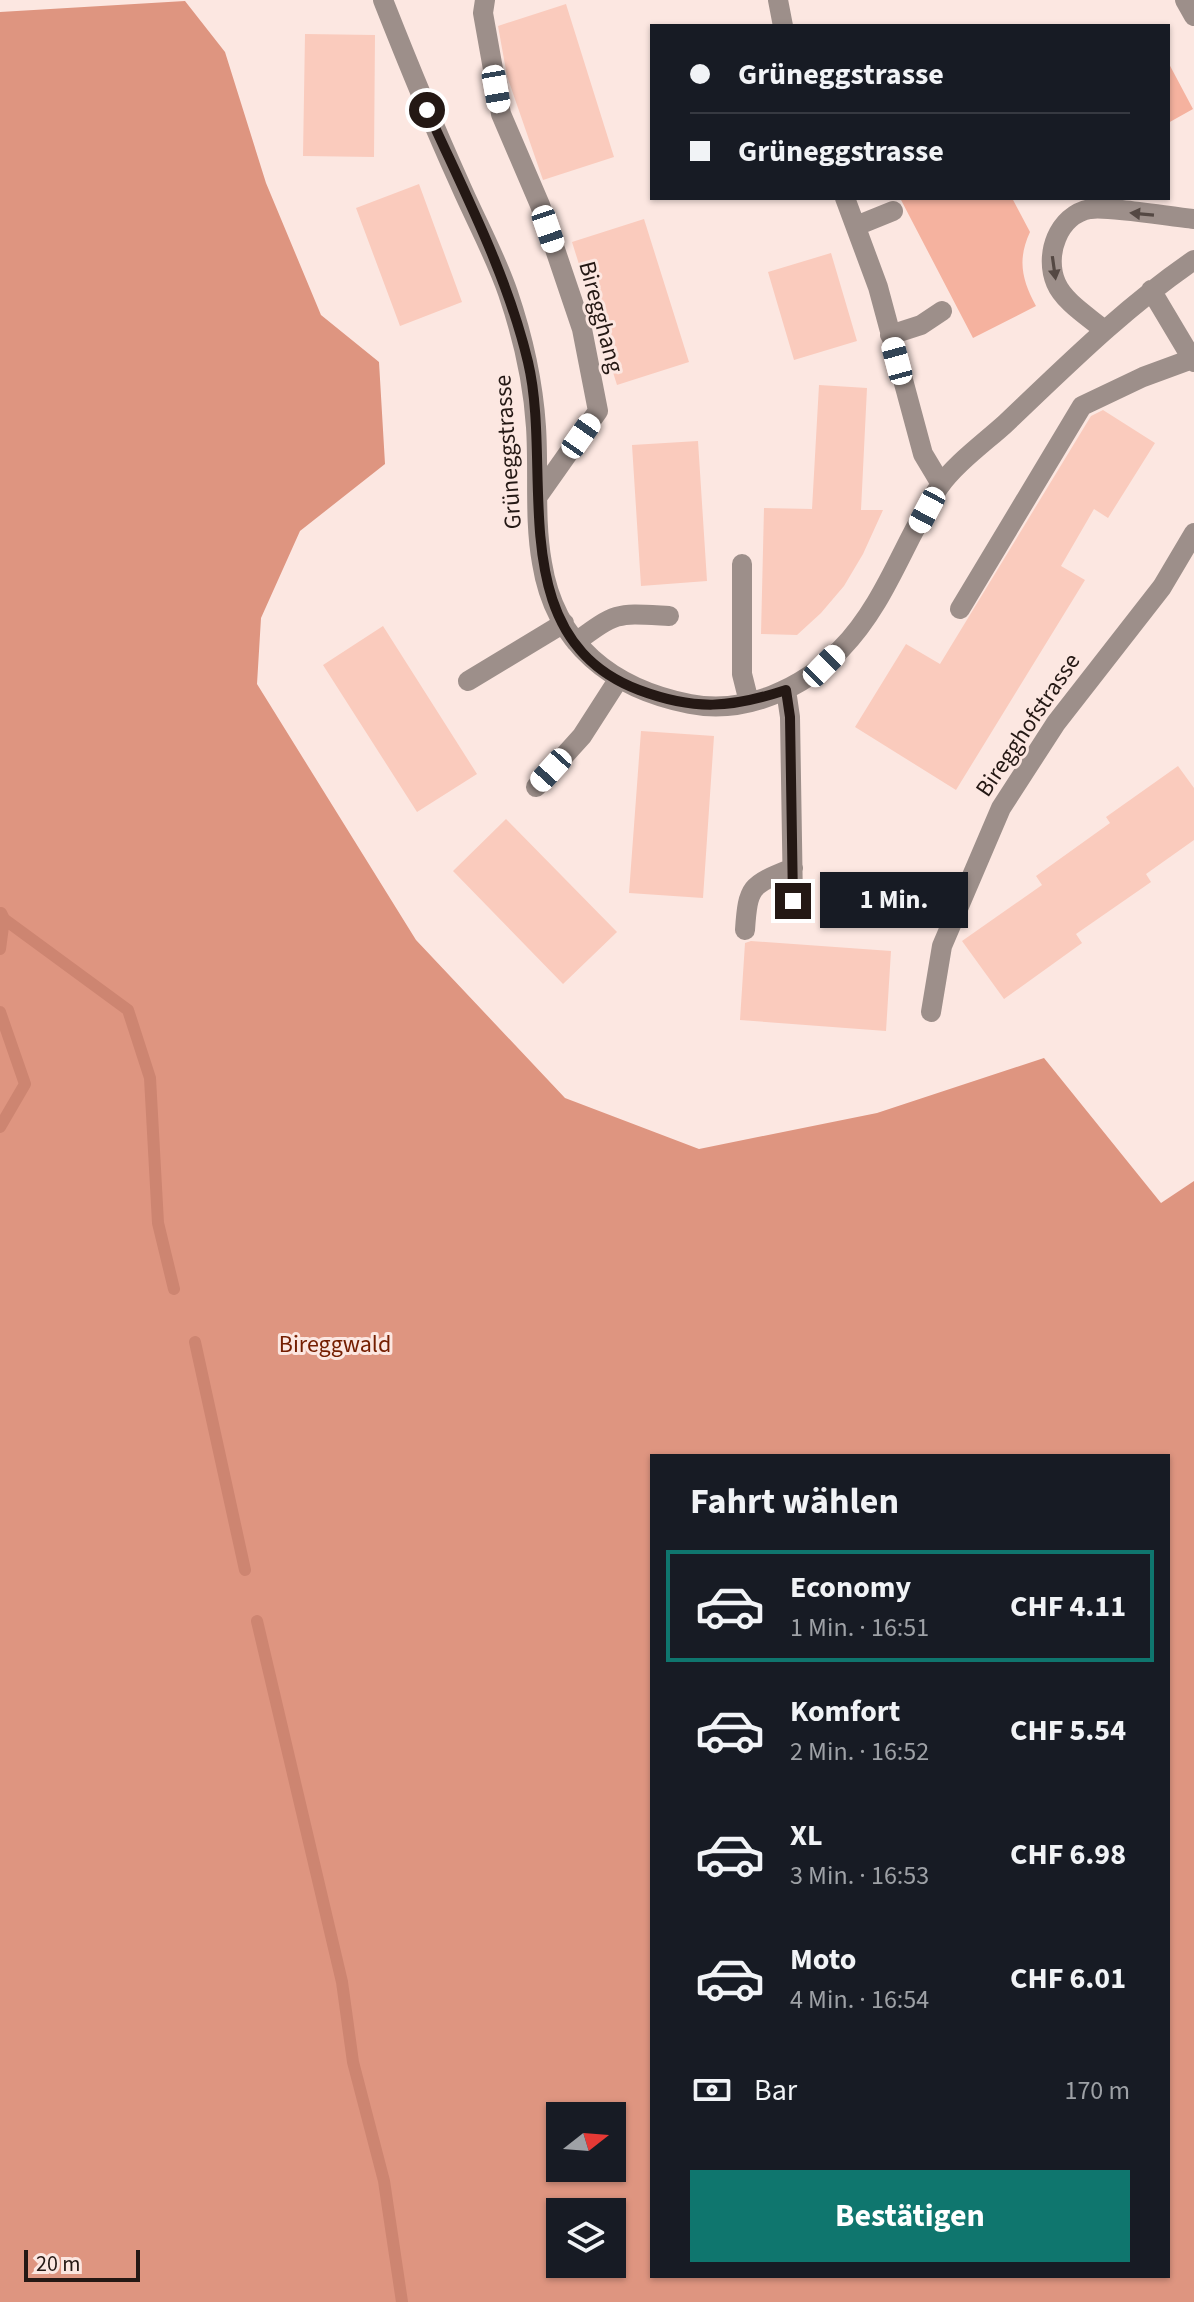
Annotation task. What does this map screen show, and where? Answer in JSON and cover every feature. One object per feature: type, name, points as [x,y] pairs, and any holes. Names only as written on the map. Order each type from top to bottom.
[{"type":"street","name":"Grüneggstrasse","points":[[383,0],[427,110],[508,291],[529,365],[536,428],[544,573],[564,623],[587,656],[618,680],[665,699],[700,706],[749,702],[786,690],[824,666],[855,632],[900,560],[941,484],[1104,330],[1151,290],[1194,260]]},
{"type":"street","name":"Biregghang","points":[[485,0],[483,13],[501,114],[540,205],[582,329],[598,411],[538,496]]},
{"type":"street","points":[[778,0],[783,24]]},
{"type":"street","points":[[1185,0],[1194,16]]},
{"type":"street","points":[[846,200],[878,287],[923,454],[941,484]]},
{"type":"street","points":[[1104,330],[1067,299],[1056,283],[1051,257],[1060,229],[1072,217],[1091,209],[1194,219]]},
{"type":"street","points":[[856,226],[893,211]]},
{"type":"street","points":[[960,609],[1082,406],[1143,377],[1193,360],[1151,290]]},
{"type":"street","points":[[890,335],[921,325],[942,311]]},
{"type":"street","name":"Biregghofstrasse","points":[[931,1012],[942,946],[1001,808],[1056,723],[1162,587],[1194,533]]},
{"type":"street","points":[[742,564],[742,674],[749,702]]},
{"type":"street","points":[[576,642],[610,618],[622,614],[669,616]]},
{"type":"street","points":[[468,681],[564,623]]},
{"type":"street","points":[[536,787],[582,736],[618,680]]},
{"type":"street","points":[[786,690],[790,717],[793,901]]},
{"type":"street","points":[[745,930],[747,896],[756,885],[793,868]]},
{"type":"shaded area","points":[[1170,66],[1193,109],[1170,122]]},
{"type":"shaded area","points":[[901,200],[1013,200],[1030,232],[1022,261],[1027,287],[1036,306],[973,338]]},
{"type":"green space","name":"Bireggwald","points":[[185,1],[225,52],[266,183],[321,315],[379,362],[385,464],[300,531],[261,618],[257,684],[416,940],[565,1098],[699,1149],[877,1113],[1044,1058],[1161,1203],[1194,1181],[1194,2302],[0,2302],[0,12]]},
{"type":"building","points":[[566,4],[614,157],[543,180],[507,76],[498,26]]},
{"type":"building","points":[[305,34],[375,35],[374,157],[303,156]]},
{"type":"building","points":[[419,184],[462,302],[400,326],[356,208]]},
{"type":"building","points":[[644,219],[689,362],[617,385],[572,242]]},
{"type":"building","points":[[831,253],[857,341],[794,360],[768,272]]},
{"type":"building","points":[[819,385],[867,388],[861,510],[883,510],[844,586],[821,613],[797,635],[761,634],[764,508],[812,509]]},
{"type":"building","points":[[1103,410],[1155,443],[1108,518],[1094,509],[1061,566],[1085,580],[956,790],[855,727],[906,644],[940,664],[1091,416]]},
{"type":"building","points":[[698,441],[707,581],[641,586],[632,445]]},
{"type":"building","points":[[383,626],[477,774],[417,812],[323,665]]},
{"type":"building","points":[[641,731],[714,736],[703,898],[629,893]]},
{"type":"building","points":[[1178,766],[1194,788],[1194,840],[1146,874],[1151,882],[1076,934],[1082,943],[1004,999],[962,941],[1042,885],[1036,876],[1110,823],[1106,817]]},
{"type":"building","points":[[506,819],[617,932],[563,984],[453,871]]},
{"type":"building","points":[[745,943],[891,951],[886,1031],[740,1020]]},
{"type":"waterway","points":[[0,949],[4,919],[1,913]]},
{"type":"waterway","points":[[4,919],[128,1010],[150,1078],[158,1223],[174,1289]]},
{"type":"waterway","points":[[0,1012],[25,1084],[0,1127]]},
{"type":"waterway","points":[[195,1342],[245,1570]]},
{"type":"waterway","points":[[257,1621],[342,1982],[353,2062],[384,2181],[402,2302]]},
{"type":"route","points":[[427,110],[508,291],[529,365],[536,428],[541,560],[547,586],[564,623],[587,656],[618,680],[665,699],[700,706],[744,704],[786,690],[790,717],[793,901]]}]
